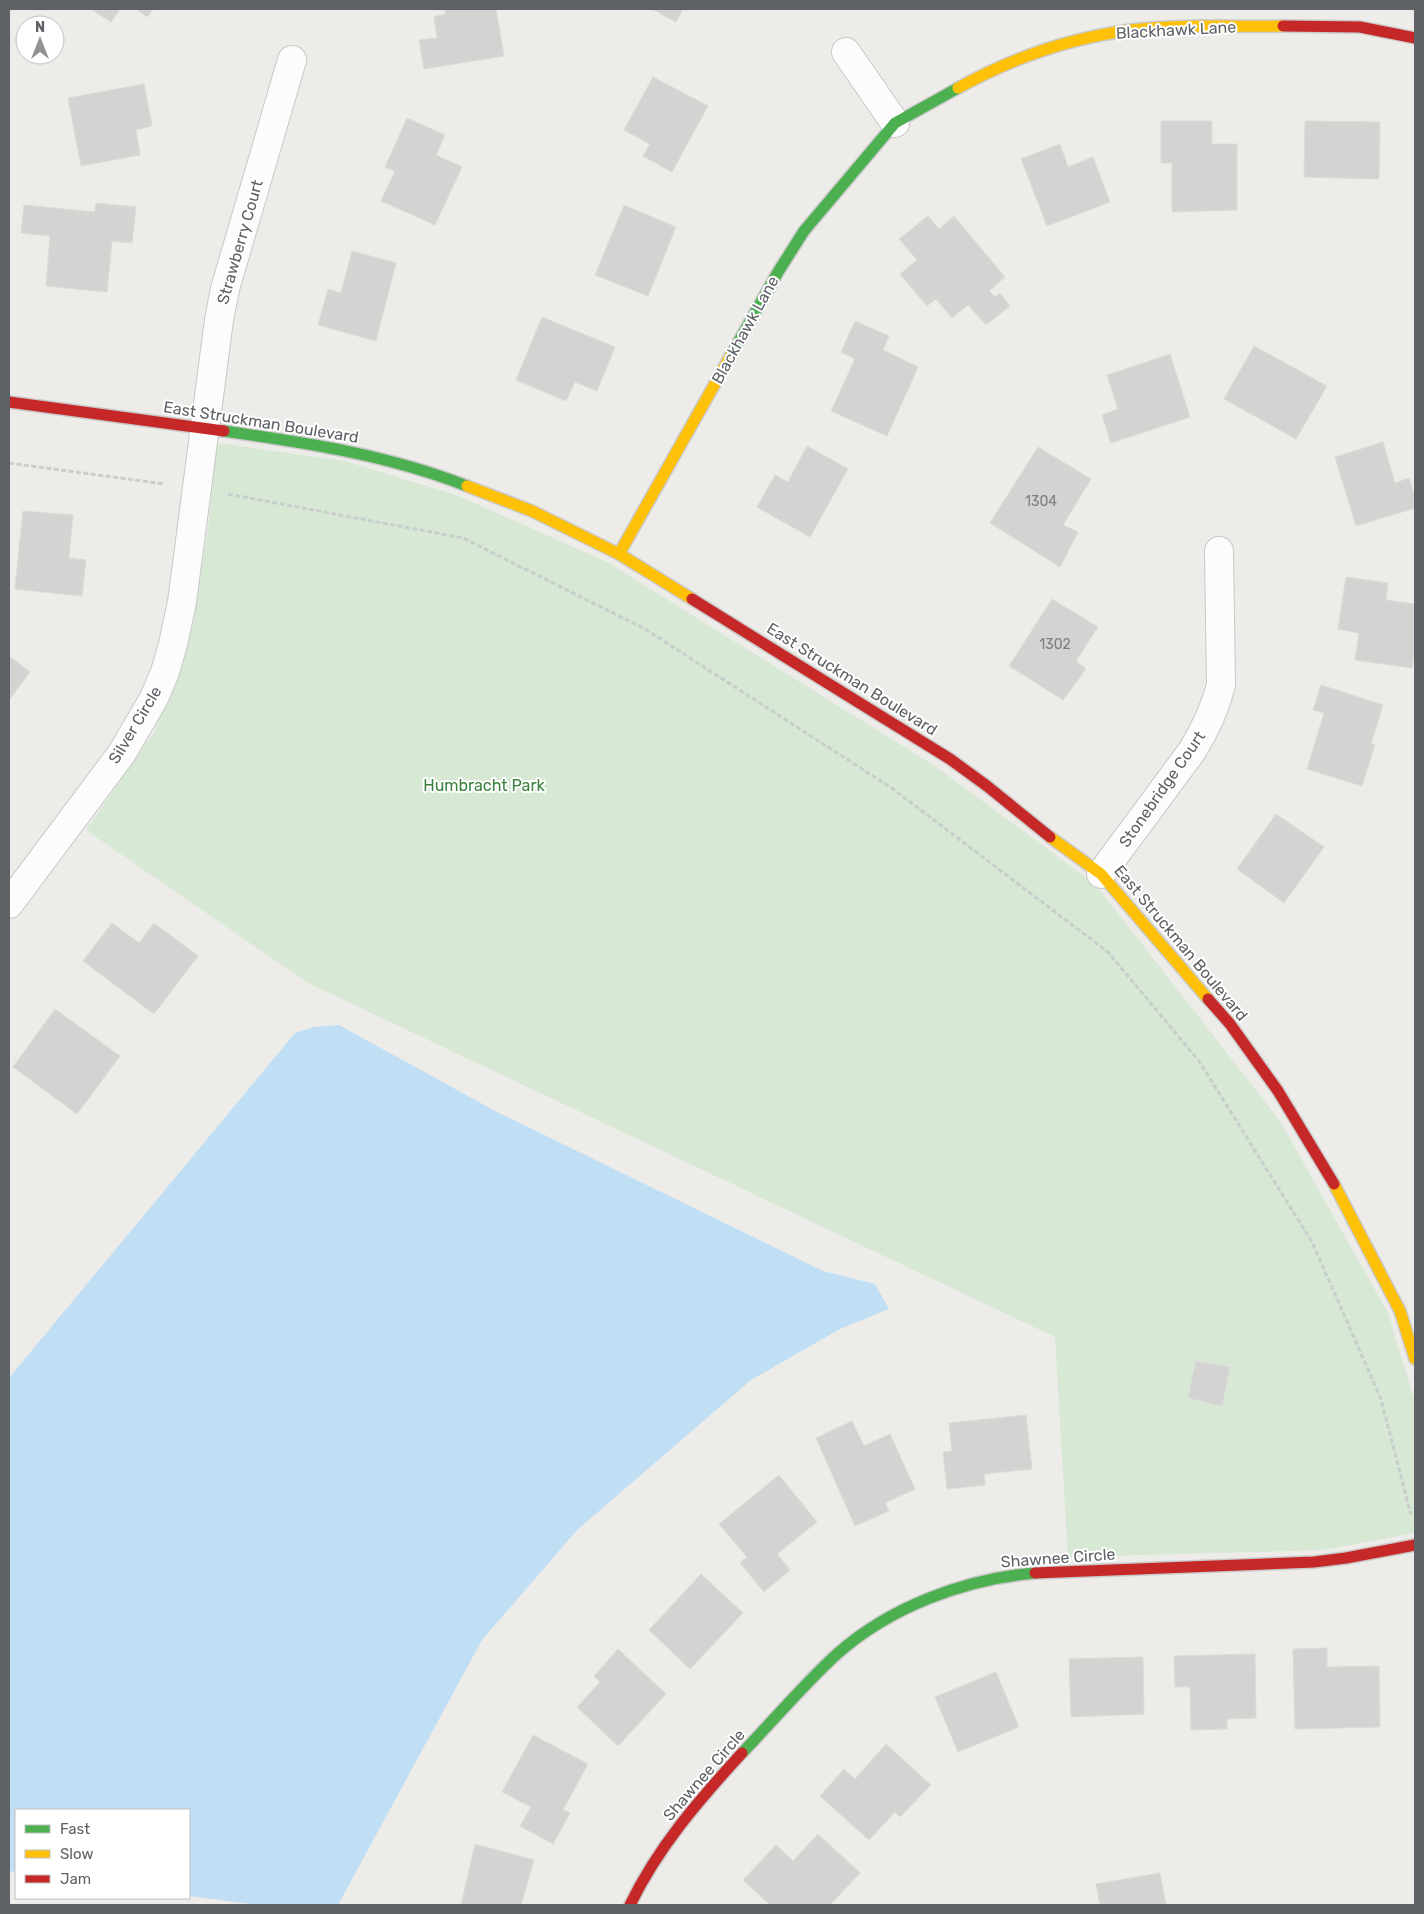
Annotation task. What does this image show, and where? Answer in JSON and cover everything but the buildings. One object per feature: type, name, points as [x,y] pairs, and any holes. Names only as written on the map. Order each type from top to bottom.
[{"type":"street","name":"Blackhawk Lane","points":[[619,554],[778,272],[804,231],[895,123],[976,78],[1014,60],[1059,45],[1132,30],[1172,27],[1332,26],[1360,27],[1415,38]]},
{"type":"street","points":[[846,52],[895,123]]},
{"type":"street","name":"Strawberry Court","points":[[204,428],[225,289],[292,60]]},
{"type":"street","name":"East Struckman Boulevard","points":[[9,402],[316,444],[360,453],[450,479],[532,511],[619,554],[950,758],[1054,840],[1101,874],[1230,1024],[1278,1090],[1408,1308],[1415,1359]]},
{"type":"street","name":"Silver Circle","points":[[9,904],[122,753],[154,698],[165,672],[174,644],[182,602],[204,428]]},
{"type":"street","name":"Stonebridge Court","points":[[1101,874],[1192,751],[1216,703],[1221,685],[1219,551]]},
{"type":"street","name":"Shawnee Circle","points":[[630,1905],[638,1886],[652,1862],[707,1791],[832,1658],[886,1620],[919,1602],[958,1587],[996,1578],[1033,1573],[1314,1562],[1415,1545]]},
{"type":"path","points":[[9,463],[196,488],[463,538],[645,629],[893,789],[1108,952],[1199,1061],[1312,1242],[1381,1399],[1413,1520]]},
{"type":"green space","name":"Humbracht Park","points":[[217,443],[345,461],[456,495],[607,562],[935,766],[1095,884],[1280,1121],[1388,1313],[1415,1402],[1415,1533],[1324,1550],[1068,1557],[1055,1337],[308,983],[86,830],[154,732],[190,637],[208,528]]},
{"type":"water","points":[[339,1025],[497,1112],[823,1271],[875,1284],[889,1309],[840,1329],[751,1380],[577,1530],[482,1640],[338,1905],[258,1905],[190,1896],[190,1809],[15,1809],[15,1872],[9,1871],[9,1378],[295,1033],[314,1027]]},
{"type":"traffic: fast","points":[[730,357],[778,272],[804,231],[895,123],[958,88]]},
{"type":"traffic: fast","points":[[224,431],[286,440],[378,458],[467,486]]},
{"type":"traffic: fast","points":[[742,1753],[824,1666],[858,1637],[880,1622],[904,1609],[955,1589],[1008,1576],[1035,1573]]},
{"type":"traffic: slow","points":[[958,88],[999,67],[1042,51],[1086,38],[1131,30],[1169,27],[1283,26]]},
{"type":"traffic: slow","points":[[619,554],[730,357]]},
{"type":"traffic: slow","points":[[467,486],[532,511],[619,554],[692,599]]},
{"type":"traffic: slow","points":[[1050,837],[1101,874],[1208,999]]},
{"type":"traffic: slow","points":[[1334,1184],[1400,1311],[1415,1359]]},
{"type":"traffic: jam","points":[[1283,26],[1360,27],[1415,38]]},
{"type":"traffic: jam","points":[[9,402],[224,431]]},
{"type":"traffic: jam","points":[[692,599],[950,759],[1050,837]]},
{"type":"traffic: jam","points":[[1208,999],[1230,1024],[1278,1091],[1334,1184]]},
{"type":"traffic: jam","points":[[1035,1573],[1314,1562],[1415,1545]]},
{"type":"traffic: jam","points":[[630,1905],[653,1863],[666,1844],[710,1788],[742,1753]]}]
